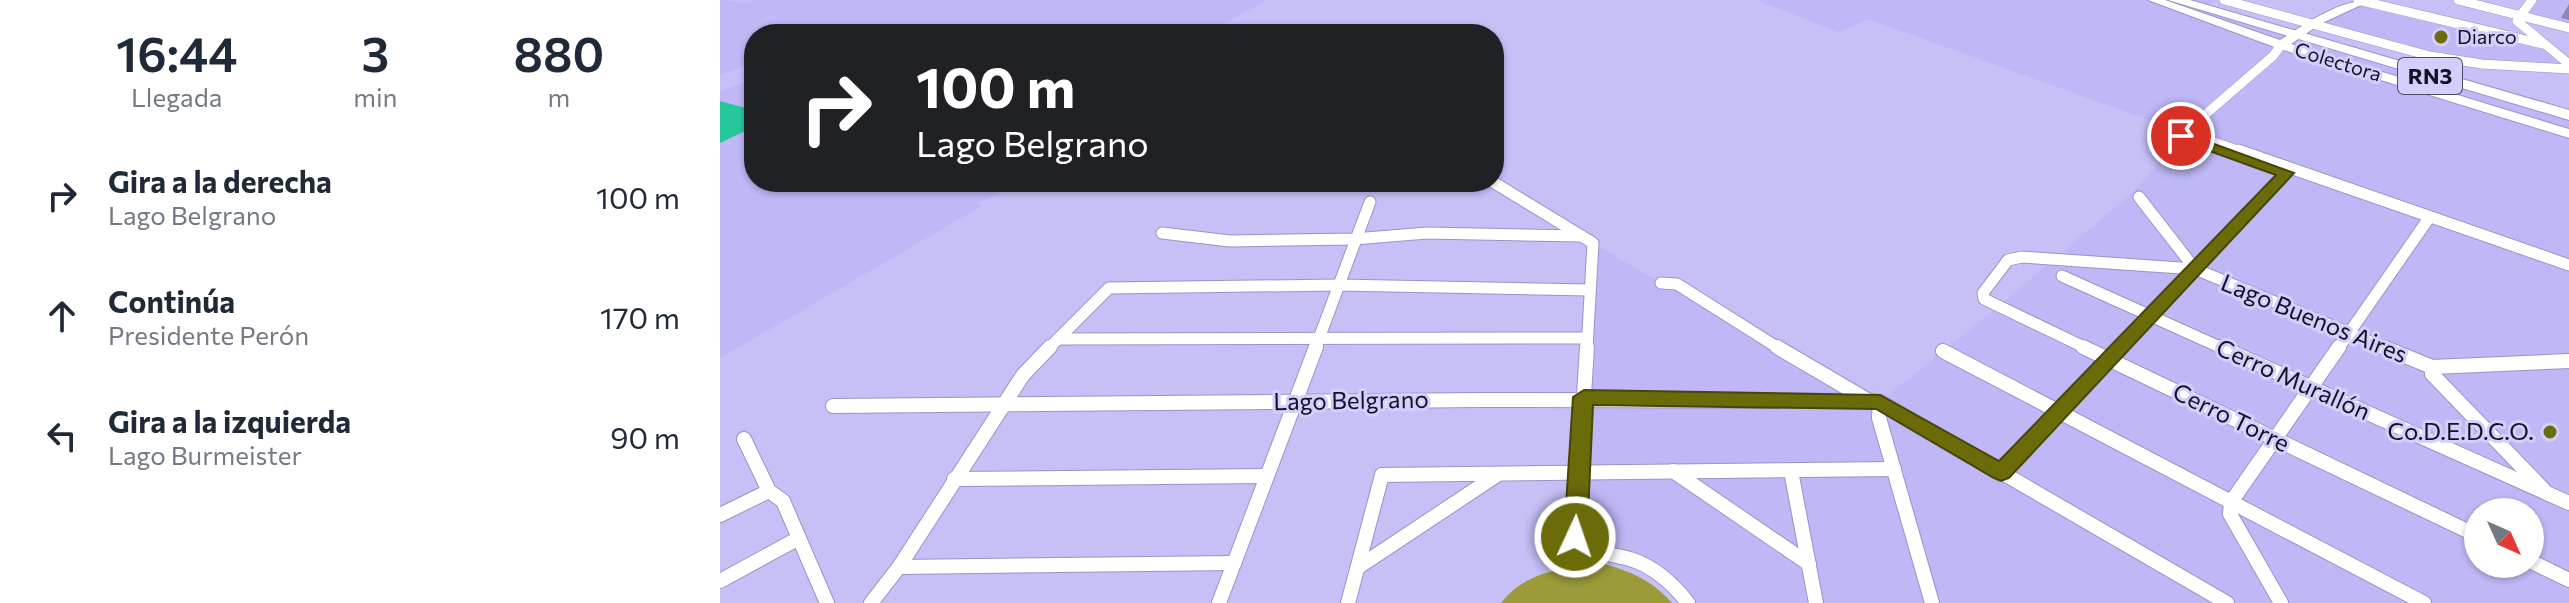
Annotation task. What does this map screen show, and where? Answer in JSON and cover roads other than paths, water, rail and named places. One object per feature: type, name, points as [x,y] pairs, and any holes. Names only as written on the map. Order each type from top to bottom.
[{"type":"highway","name":"RN3","points":[[2175,0],[2569,114],[2569,104],[2504,92],[2370,56]]},
{"type":"highway","name":"RN3","points":[[2186,0],[2296,35]]},
{"type":"street","name":"Colectora","points":[[2154,0],[2296,35],[2449,60],[2569,67]]},
{"type":"street","name":"Colectora","points":[[2224,0],[2296,35],[2569,134]]},
{"type":"street","points":[[2543,44],[2362,0],[2296,35],[2181,136],[2569,265]]},
{"type":"street","points":[[2458,0],[2519,18],[2569,28]]},
{"type":"street","points":[[2508,35],[2532,0]]},
{"type":"street","points":[[2519,18],[2569,67]]},
{"type":"street","points":[[2001,472],[2288,171]]},
{"type":"street","points":[[1504,189],[1588,239]]},
{"type":"street","points":[[2139,197],[2195,269]]},
{"type":"street","points":[[1219,603],[1370,202]]},
{"type":"street","points":[[2281,603],[2230,514],[2231,502],[2429,218]]},
{"type":"street","points":[[1162,233],[1230,241],[1354,239],[1427,233],[1588,239]]},
{"type":"street","points":[[1588,239],[1587,338],[1575,537],[1589,549],[1636,561],[1659,574],[1688,603]]},
{"type":"street","name":"Lago Buenos Aires","points":[[1984,299],[1983,293],[2008,260],[2022,257],[2195,269],[2432,367],[2432,374],[2548,494]]},
{"type":"street","name":"Cerro Murallón","points":[[2062,276],[2569,503]]},
{"type":"street","points":[[1661,283],[1677,284],[1722,315],[2227,603]]},
{"type":"street","points":[[871,603],[899,567],[1001,407],[1041,352],[1088,314],[1109,288],[1339,285],[1589,290]]},
{"type":"street","name":"Cerro Torre","points":[[1984,299],[2464,529]]},
{"type":"street","points":[[1058,339],[1587,338]]},
{"type":"street","points":[[1943,351],[2424,603]]},
{"type":"street","points":[[2432,367],[2569,361]]},
{"type":"street","name":"Lago Belgrano","points":[[833,406],[1001,407],[1584,397],[1875,402]]},
{"type":"street","points":[[1875,402],[1932,603]]},
{"type":"street","points":[[744,439],[769,491],[783,501],[827,603]]},
{"type":"street","points":[[1348,603],[1382,475],[1894,469]]},
{"type":"street","points":[[1673,471],[1809,564]]},
{"type":"street","points":[[1791,471],[1816,603]]},
{"type":"street","points":[[1360,566],[1499,474]]},
{"type":"street","points":[[954,479],[1266,476]]},
{"type":"street","points":[[720,515],[769,491]]},
{"type":"street","points":[[720,581],[799,538]]},
{"type":"street","points":[[899,567],[1234,563]]},
{"type":"street","points":[[2544,568],[2569,580]]},
{"type":"place","name":"Diarco","points":[[2441,37]]},
{"type":"place","name":"Co.D.E.D.C.O.","points":[[2550,432]]}]
